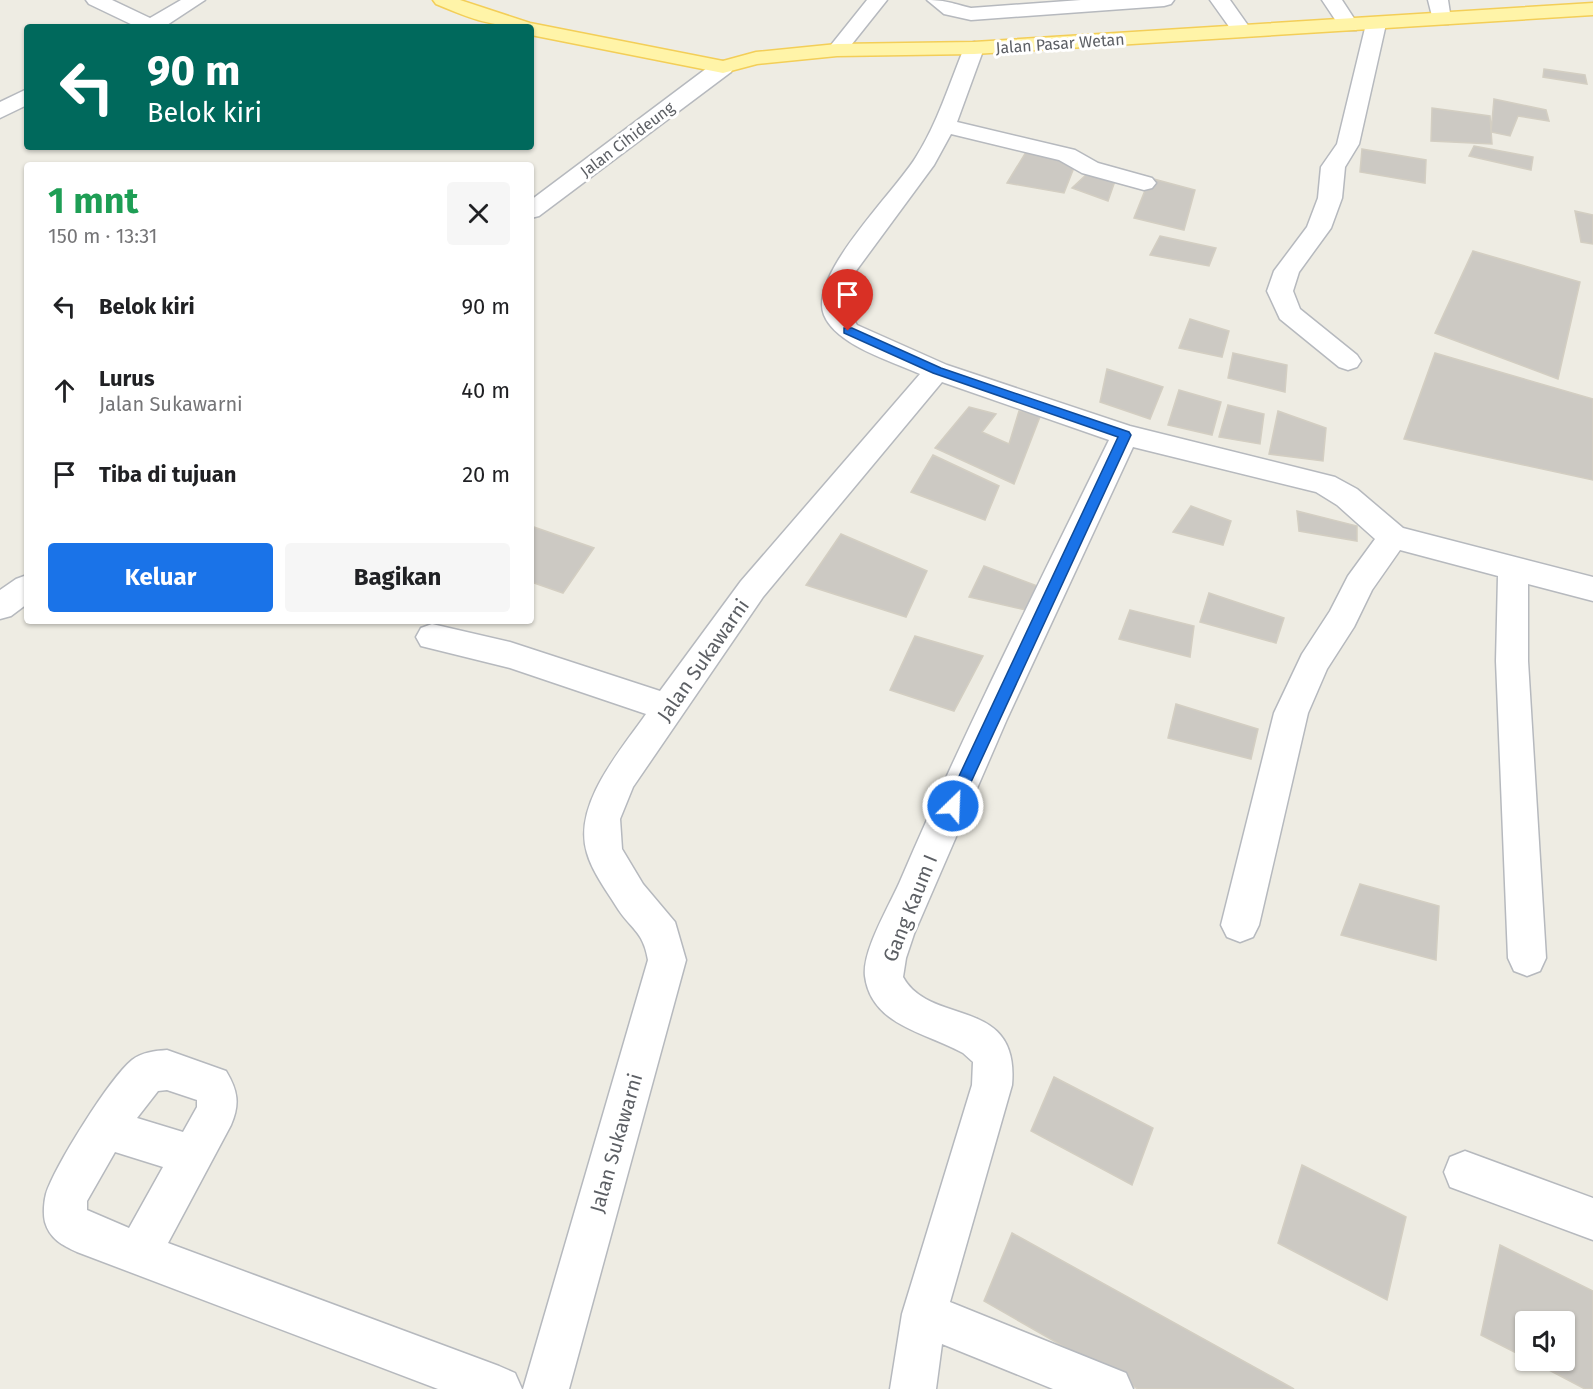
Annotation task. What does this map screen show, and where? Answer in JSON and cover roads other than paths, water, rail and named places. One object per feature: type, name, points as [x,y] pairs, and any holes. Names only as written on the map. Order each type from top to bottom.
[{"type":"main road","points":[[442,0],[479,15],[511,24]]},
{"type":"main road","name":"Jalan Pasar Wetan","points":[[534,30],[723,67],[771,56],[837,50],[974,48],[1376,24],[1439,10],[1589,6]]},
{"type":"street","points":[[96,0],[146,24]]},
{"type":"street","points":[[153,24],[195,0]]},
{"type":"street","points":[[837,50],[877,0]]},
{"type":"street","points":[[937,0],[951,10],[971,14],[1164,0]]},
{"type":"street","points":[[1220,0],[1242,31]]},
{"type":"street","points":[[1332,0],[1349,26]]},
{"type":"street","points":[[1348,361],[1289,312],[1280,291],[1287,271],[1320,228],[1330,198],[1333,167],[1348,144],[1365,63],[1376,24]]},
{"type":"street","points":[[974,48],[944,126],[926,160],[841,274],[834,296],[837,315],[848,331],[937,371],[1125,435],[1325,484],[1347,497],[1393,537],[1593,589]]},
{"type":"street","name":"Jalan Cihideung","points":[[534,209],[723,67]]},
{"type":"street","points":[[0,111],[24,98]]},
{"type":"street","points":[[944,126],[1067,155],[1090,168],[1144,183]]},
{"type":"street","name":"Jalan Sukawarni","points":[[546,1389],[667,960],[662,934],[630,896],[604,852],[602,819],[619,779],[658,724],[667,706],[752,589],[937,371]]},
{"type":"street","name":"Gang Kaum I","points":[[913,1389],[924,1314],[992,1085],[993,1067],[988,1050],[973,1039],[900,1003],[889,992],[884,976],[889,955],[924,870],[1030,635],[1125,435]]},
{"type":"street","points":[[1240,925],[1291,713],[1313,663],[1343,618],[1359,584],[1393,537]]},
{"type":"street","points":[[1514,567],[1511,606],[1512,661],[1527,958]]},
{"type":"street","points":[[0,607],[24,589]]},
{"type":"street","points":[[432,637],[510,655],[667,706]]},
{"type":"street","points":[[139,1252],[217,1112],[218,1096],[212,1085],[167,1070],[148,1072],[132,1089],[106,1128],[66,1197],[66,1220],[77,1230],[499,1389]]},
{"type":"street","points":[[106,1128],[191,1156]]},
{"type":"street","points":[[1465,1172],[1593,1219]]},
{"type":"street","points":[[924,1314],[1110,1389]]}]
